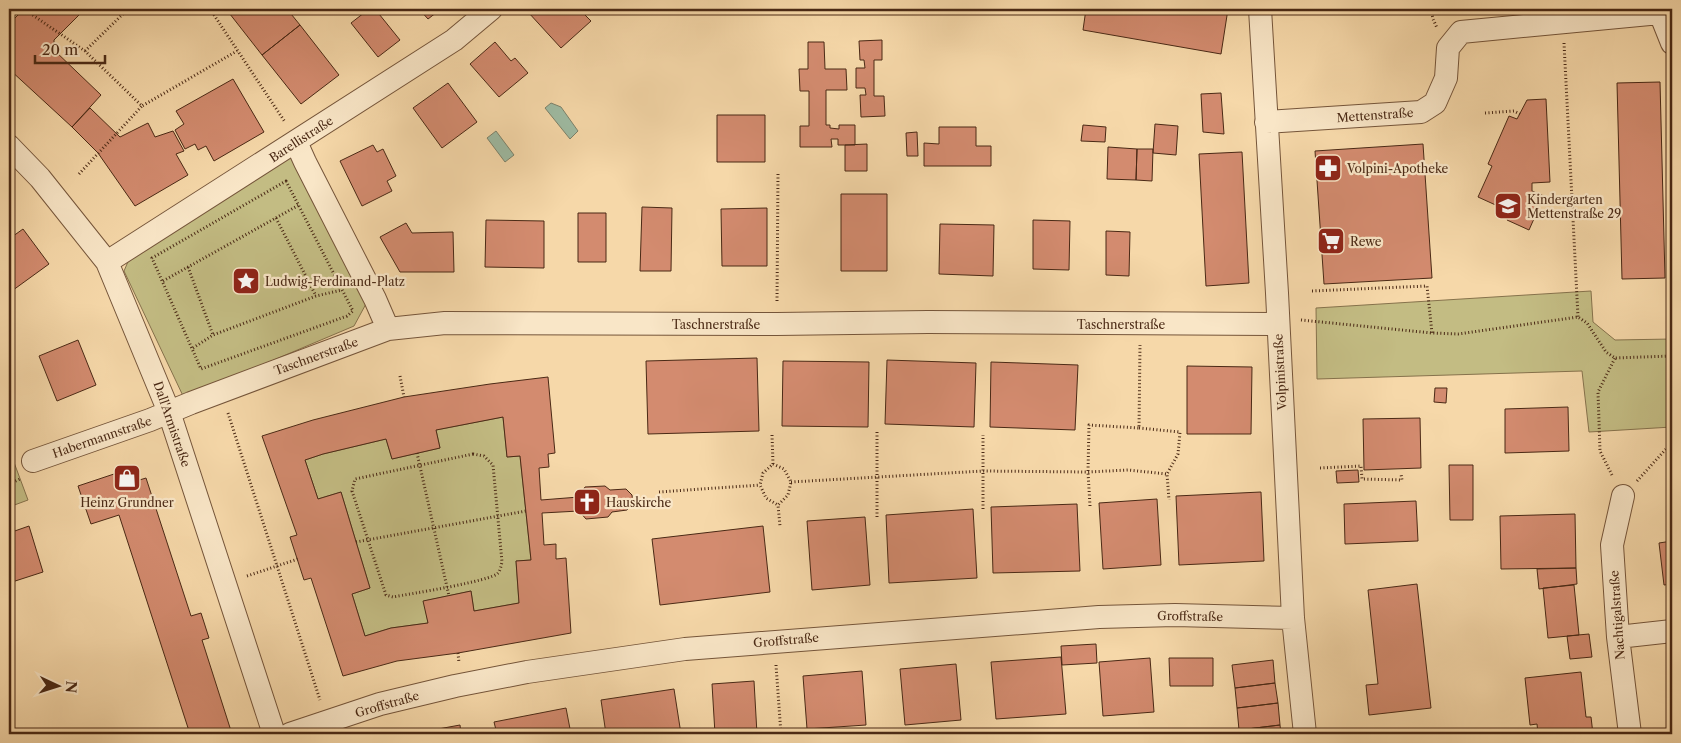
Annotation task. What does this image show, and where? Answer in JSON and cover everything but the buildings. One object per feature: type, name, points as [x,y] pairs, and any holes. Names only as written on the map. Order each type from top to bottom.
[{"type":"street","name":"Barellistraße","points":[[107,262],[454,40],[491,9]]},
{"type":"street","name":"Volpinistraße","points":[[1260,9],[1292,618],[1305,734]]},
{"type":"street","points":[[1663,11],[1672,43]]},
{"type":"street","name":"Mettenstraße","points":[[1266,122],[1421,112],[1435,102],[1446,78],[1448,48],[1461,32],[1663,11]]},
{"type":"street","points":[[296,142],[375,299],[388,329]]},
{"type":"street","name":"Dall'Armistraße","points":[[9,146],[40,178],[107,262],[169,412],[274,734]]},
{"type":"street","name":"Taschnerstraße","points":[[169,412],[388,329],[445,323],[777,324],[928,322],[1278,324]]},
{"type":"street","name":"Habermannstraße","points":[[33,461],[169,412]]},
{"type":"street","name":"Nachtigalstraße","points":[[1623,496],[1612,545],[1618,637],[1630,734]]},
{"type":"street","name":"Groffstraße","points":[[290,734],[380,704],[455,686],[527,672],[685,649],[1099,617],[1175,615],[1292,618]]},
{"type":"street","points":[[1618,637],[1672,631]]},
{"type":"path","points":[[24,9],[85,51],[142,106]]},
{"type":"path","points":[[85,51],[128,9]]},
{"type":"path","points":[[210,9],[296,142]]},
{"type":"path","points":[[1563,22],[1578,317]]},
{"type":"path","points":[[78,174],[142,106],[237,51]]},
{"type":"path","points":[[1486,113],[1514,111],[1520,114]]},
{"type":"path","points":[[777,324],[778,174]]},
{"type":"path","points":[[286,181],[353,311],[347,316],[201,369],[162,281],[152,258],[286,181]]},
{"type":"path","points":[[162,281],[299,205]]},
{"type":"path","points":[[276,218],[316,296]]},
{"type":"path","points":[[188,267],[214,335]]},
{"type":"path","points":[[1312,292],[1427,286],[1432,333]]},
{"type":"path","points":[[193,348],[214,335],[316,296],[342,290]]},
{"type":"path","points":[[1313,321],[1458,334],[1578,317],[1587,324],[1606,352],[1615,358],[1672,356]]},
{"type":"path","points":[[1139,428],[1140,324]]},
{"type":"path","points":[[1615,358],[1598,392],[1600,451],[1623,496],[1666,449],[1672,446]]},
{"type":"path","points":[[400,376],[404,398]]},
{"type":"path","points":[[227,410],[322,707]]},
{"type":"path","points":[[1090,506],[1088,472],[1089,426],[1180,432],[1178,454],[1167,474],[1169,500]]},
{"type":"path","points":[[876,432],[877,517]]},
{"type":"path","points":[[772,435],[773,464]]},
{"type":"path","points":[[983,435],[983,508]]},
{"type":"path","points":[[417,453],[449,596]]},
{"type":"path","points":[[473,454],[484,456],[493,465],[502,562],[499,573],[492,578],[394,597],[386,595],[352,491],[355,479],[420,465],[473,454]]},
{"type":"path","points":[[773,464],[784,469],[791,482],[788,495],[778,505]]},
{"type":"path","points":[[773,464],[763,472],[760,485],[766,498],[778,505]]},
{"type":"path","points":[[1320,468],[1361,466],[1362,479],[1402,480],[1401,474]]},
{"type":"path","points":[[791,482],[982,471],[1088,472],[1128,470],[1167,474]]},
{"type":"path","points":[[659,492],[760,485]]},
{"type":"path","points":[[778,505],[780,526]]},
{"type":"path","points":[[356,542],[526,511]]},
{"type":"path","points":[[248,576],[298,559]]},
{"type":"path","points":[[774,642],[781,734]]},
{"type":"shaded area","points":[[551,103],[561,107],[578,131],[570,139],[545,108]]},
{"type":"shaded area","points":[[496,131],[514,155],[505,162],[487,138]]},
{"type":"shaded area","points":[[293,154],[367,302],[354,326],[184,398],[124,271],[130,257]]},
{"type":"shaded area","points":[[1591,291],[1593,322],[1615,340],[1672,339],[1672,427],[1589,432],[1582,371],[1317,379],[1316,308]]},
{"type":"shaded area","points":[[503,417],[507,457],[520,456],[531,560],[516,561],[519,603],[474,611],[471,591],[424,601],[428,623],[391,628],[365,636],[352,594],[370,588],[341,492],[318,499],[305,460],[386,439],[392,459],[440,448],[436,430]]},
{"type":"shaded area","points":[[9,449],[28,500],[9,507]]},
{"type":"place","name":"Volpini-Apotheke","points":[[1328,168]]},
{"type":"place","name":"Kindergarten Mettenstraße 29","points":[[1508,206]]},
{"type":"place","name":"Rewe","points":[[1331,241]]},
{"type":"place","name":"Ludwig-Ferdinand-Platz","points":[[246,281]]},
{"type":"place","name":"Heinz Grundner","points":[[127,478]]},
{"type":"place","name":"Hauskirche","points":[[587,502]]}]
